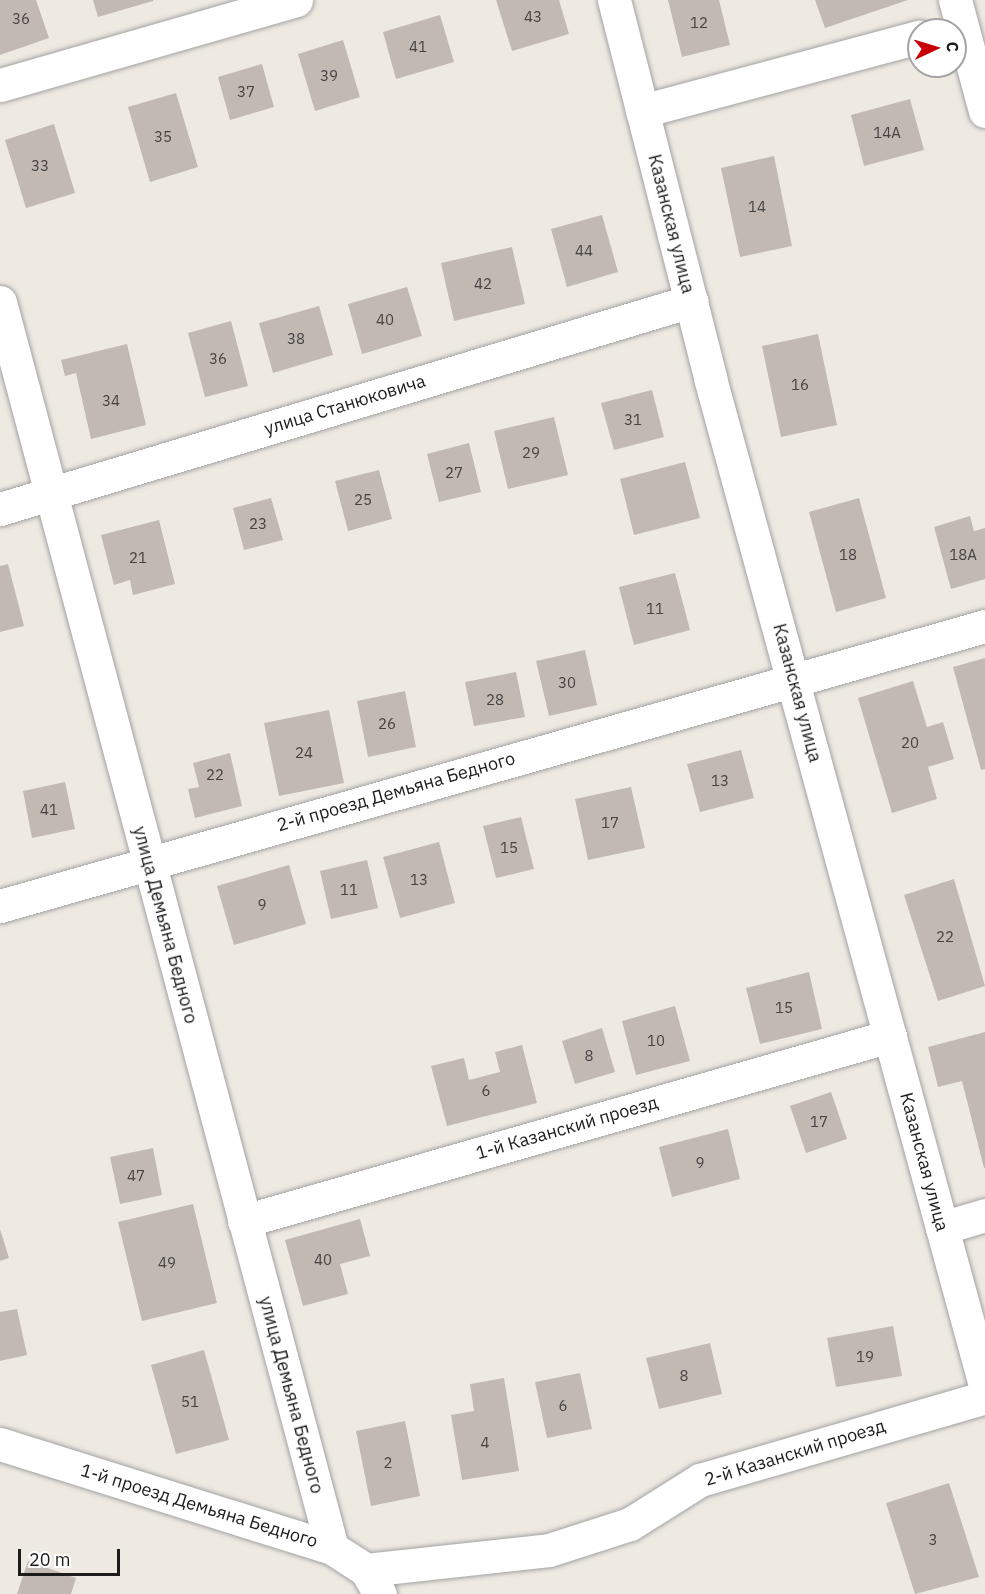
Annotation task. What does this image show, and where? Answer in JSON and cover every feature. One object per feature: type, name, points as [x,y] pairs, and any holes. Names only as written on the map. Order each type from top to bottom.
[{"type":"street","points":[[0,85],[296,0]]},
{"type":"street","name":"Казанская улица","points":[[614,0],[691,302],[985,1385]]},
{"type":"street","points":[[967,39],[985,111]]},
{"type":"street","points":[[642,111],[907,40]]},
{"type":"street","name":"улица Демьяна Бедного","points":[[0,302],[332,1548]]},
{"type":"street","name":"улица Станюковича","points":[[0,508],[691,302]]},
{"type":"street","name":"2-й проезд Демьяна Бедного","points":[[0,906],[985,626]]},
{"type":"street","name":"1-й Казанский проезд","points":[[244,1221],[890,1036]]},
{"type":"street","points":[[942,1228],[985,1215]]},
{"type":"street","name":"2-й Казанский проезд","points":[[373,1582],[549,1550],[630,1524],[700,1480],[985,1397]]},
{"type":"street","name":"1-й проезд Демьяна Бедного","points":[[0,1444],[332,1548],[373,1582]]},
{"type":"building","points":[[0,0],[36,0],[49,38],[0,55]]},
{"type":"building","points":[[93,0],[153,0],[153,1],[98,17]]},
{"type":"building","points":[[496,0],[559,0],[569,34],[512,51]]},
{"type":"building","points":[[668,0],[719,0],[730,45],[682,57]]},
{"type":"building","points":[[815,0],[908,0],[825,28]]},
{"type":"building","points":[[440,15],[454,62],[396,79],[383,32]]},
{"type":"building","points":[[343,40],[360,97],[315,111],[298,54]]},
{"type":"building","points":[[262,64],[274,107],[230,120],[218,77]]},
{"type":"building","points":[[176,93],[198,167],[150,182],[128,107]]},
{"type":"building","points":[[910,99],[924,150],[864,166],[851,115]]},
{"type":"building","points":[[54,124],[75,193],[26,208],[5,140]]},
{"type":"building","points":[[774,156],[792,246],[740,257],[721,168]]},
{"type":"building","points":[[602,215],[618,272],[567,287],[551,229]]},
{"type":"building","points":[[512,247],[525,304],[454,321],[441,263]]},
{"type":"building","points":[[407,287],[422,336],[362,354],[348,304]]},
{"type":"building","points":[[319,306],[333,355],[273,373],[259,323]]},
{"type":"building","points":[[231,321],[248,386],[205,397],[188,333]]},
{"type":"building","points":[[818,334],[837,425],[781,437],[762,346]]},
{"type":"building","points":[[127,344],[146,425],[91,439],[76,373],[65,376],[61,360]]},
{"type":"building","points":[[652,390],[664,437],[614,450],[601,403]]},
{"type":"building","points":[[554,417],[568,475],[508,489],[494,431]]},
{"type":"building","points":[[469,443],[481,492],[439,502],[427,454]]},
{"type":"building","points":[[685,462],[700,518],[634,535],[620,479]]},
{"type":"building","points":[[379,470],[392,519],[348,531],[335,481]]},
{"type":"building","points":[[271,498],[283,540],[244,550],[233,508]]},
{"type":"building","points":[[859,498],[886,598],[836,612],[809,512]]},
{"type":"building","points":[[970,516],[974,531],[985,528],[985,579],[951,589],[934,527]]},
{"type":"building","points":[[159,520],[175,584],[133,595],[130,580],[114,585],[101,535]]},
{"type":"building","points":[[8,564],[24,626],[0,632],[0,566]]},
{"type":"building","points":[[675,573],[690,630],[634,645],[619,587]]},
{"type":"building","points":[[585,650],[597,705],[549,716],[536,661]]},
{"type":"building","points":[[985,658],[985,769],[981,770],[953,667]]},
{"type":"building","points":[[516,672],[525,717],[474,726],[465,682]]},
{"type":"building","points":[[913,681],[927,727],[943,722],[954,759],[928,767],[937,799],[892,813],[858,698]]},
{"type":"building","points":[[405,691],[416,747],[368,757],[357,701]]},
{"type":"building","points":[[329,710],[344,783],[279,796],[264,723]]},
{"type":"building","points":[[741,750],[754,798],[700,812],[687,764]]},
{"type":"building","points":[[230,753],[242,806],[195,818],[188,789],[199,787],[193,763]]},
{"type":"building","points":[[65,782],[75,829],[32,838],[23,791]]},
{"type":"building","points":[[631,787],[645,848],[588,860],[575,799]]},
{"type":"building","points":[[521,817],[534,869],[496,878],[483,826]]},
{"type":"building","points":[[439,842],[455,903],[400,918],[383,857]]},
{"type":"building","points":[[367,860],[378,908],[331,919],[320,871]]},
{"type":"building","points":[[289,865],[306,924],[234,945],[217,886]]},
{"type":"building","points":[[954,879],[985,986],[938,1001],[904,895]]},
{"type":"building","points":[[809,972],[822,1029],[760,1044],[746,988]]},
{"type":"building","points":[[675,1006],[690,1061],[636,1075],[622,1021]]},
{"type":"building","points":[[602,1028],[615,1072],[575,1084],[562,1041]]},
{"type":"building","points":[[985,1032],[984,1168],[962,1081],[938,1087],[928,1047]]},
{"type":"building","points":[[522,1045],[537,1103],[447,1126],[431,1066],[464,1058],[469,1080],[500,1072],[495,1052]]},
{"type":"building","points":[[831,1092],[847,1139],[806,1153],[790,1106]]},
{"type":"building","points":[[728,1129],[740,1179],[672,1197],[659,1147]]},
{"type":"building","points":[[153,1148],[162,1195],[120,1204],[110,1157]]},
{"type":"building","points":[[193,1204],[217,1303],[142,1321],[118,1222]]},
{"type":"building","points":[[360,1219],[370,1256],[340,1264],[348,1294],[303,1306],[285,1240]]},
{"type":"building","points":[[0,1229],[9,1258],[0,1261]]},
{"type":"building","points":[[17,1309],[27,1355],[0,1361],[0,1312]]},
{"type":"building","points":[[893,1326],[902,1376],[836,1387],[827,1338]]},
{"type":"building","points":[[710,1343],[722,1394],[659,1409],[646,1358]]},
{"type":"building","points":[[204,1350],[229,1440],[176,1454],[151,1365]]},
{"type":"building","points":[[580,1373],[592,1429],[547,1438],[535,1382]]},
{"type":"building","points":[[504,1378],[519,1471],[462,1480],[451,1415],[474,1411],[470,1384]]},
{"type":"building","points":[[405,1421],[420,1496],[371,1506],[356,1431]]},
{"type":"building","points":[[949,1483],[979,1577],[915,1594],[886,1503]]},
{"type":"building","points":[[28,1561],[76,1578],[71,1594],[17,1594]]}]
